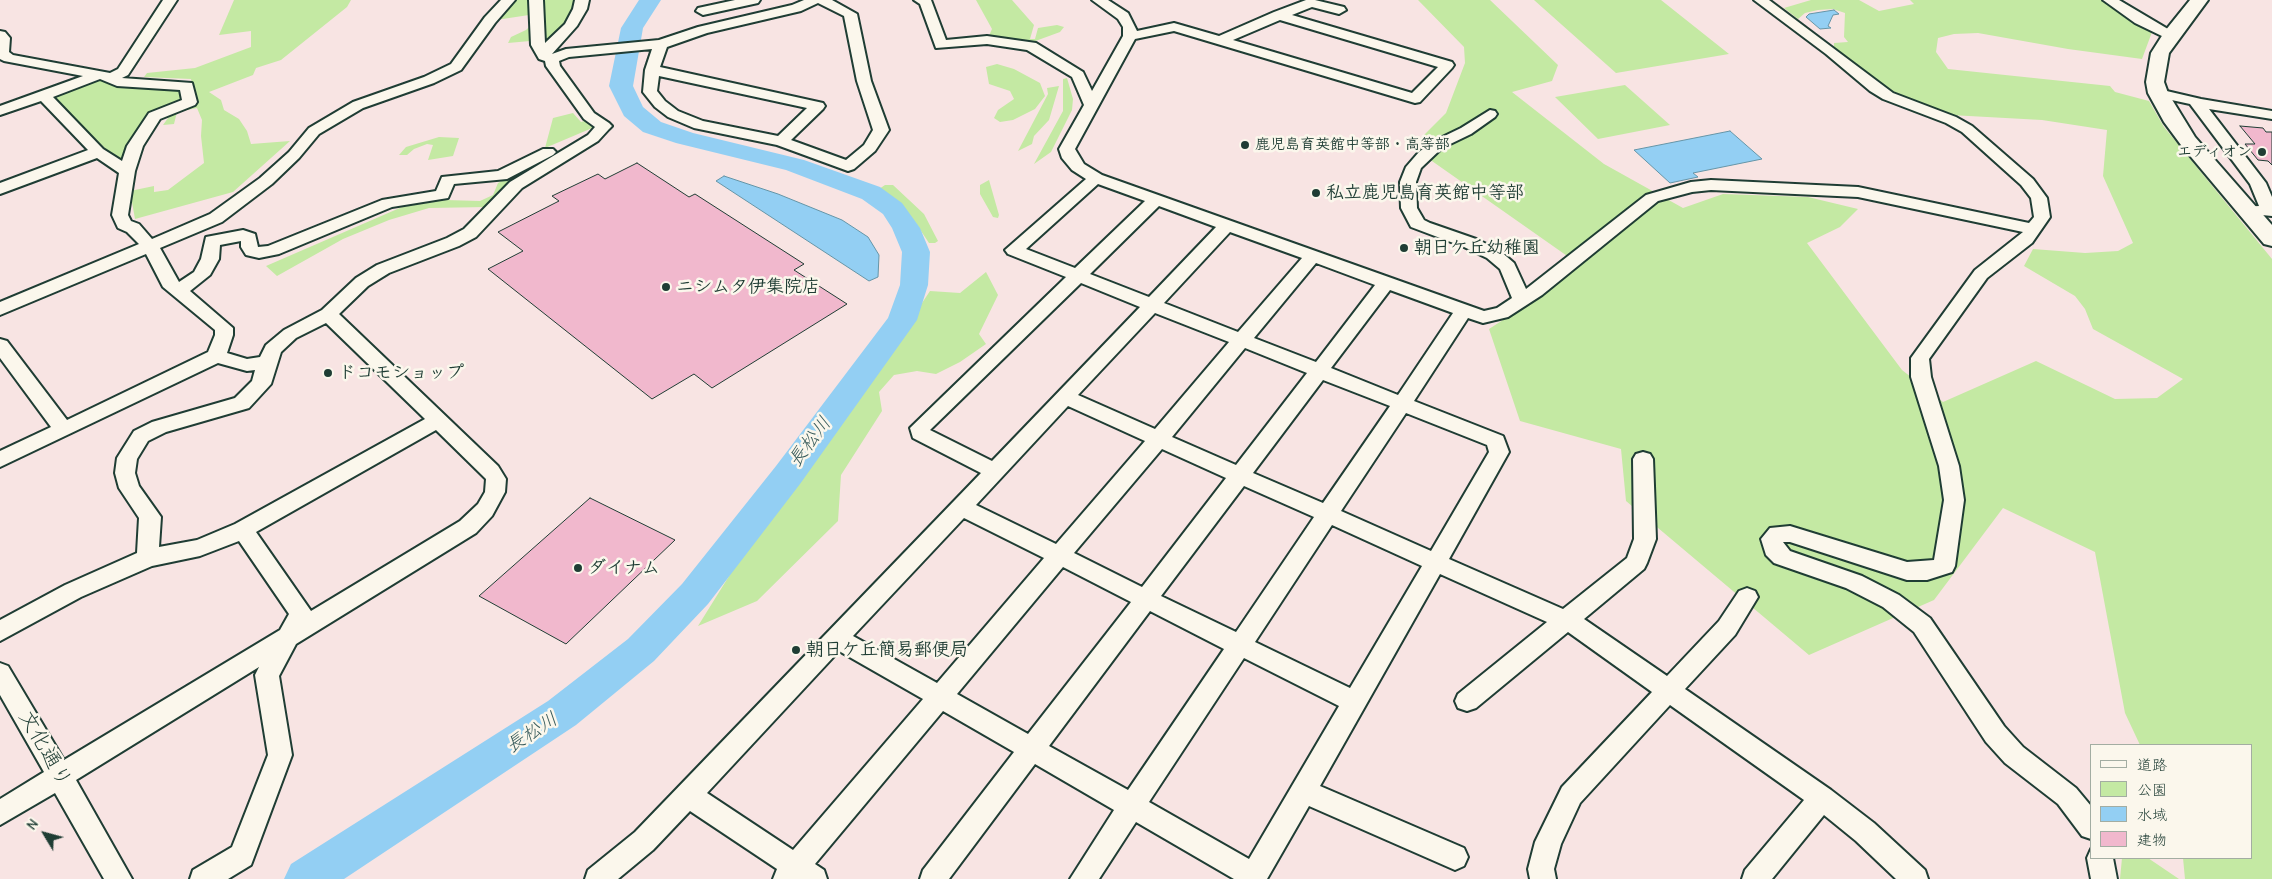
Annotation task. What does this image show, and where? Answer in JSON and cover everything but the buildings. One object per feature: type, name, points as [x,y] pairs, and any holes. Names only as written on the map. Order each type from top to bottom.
[{"type":"main road","points":[[2199,0],[2171,35],[2160,53],[2154,82],[2174,122],[2188,141],[2257,216],[2272,239]]},
{"type":"street","points":[[0,111],[123,72],[170,0]]},
{"type":"street","points":[[0,309],[216,218],[266,181],[294,155],[314,131],[350,109],[429,80],[456,67],[490,20],[508,0]]},
{"type":"street","points":[[536,0],[538,45],[548,55],[553,66],[589,116],[604,126]]},
{"type":"street","points":[[548,55],[570,26],[580,9],[582,0]]},
{"type":"street","points":[[703,30],[707,6],[753,0]]},
{"type":"street","points":[[548,55],[658,45],[703,30],[796,8],[815,0]]},
{"type":"street","points":[[658,45],[652,70],[650,92],[660,104],[673,114],[699,125],[781,142],[848,166],[870,148],[881,130],[864,81],[850,14],[822,0]]},
{"type":"street","points":[[921,0],[926,2],[941,44],[987,40],[1032,46],[1078,75],[1091,105]]},
{"type":"street","points":[[1099,0],[1123,16],[1130,27],[1130,36],[1068,149],[1070,158],[1078,167],[1096,178],[1483,317],[1502,312],[1522,300],[1652,198],[1691,187],[1721,186],[1858,192],[2034,229]]},
{"type":"street","points":[[1761,0],[1831,51],[1875,88],[1888,96],[1951,120],[1967,129],[2026,182],[2039,198],[2042,217],[2026,240],[1980,274],[1920,358],[1921,377],[1949,466],[1954,500],[1944,566],[1927,571],[1907,571],[1790,534],[1778,534],[1772,539],[1774,549],[1782,557],[1854,582],[1891,601],[1922,625],[1994,734],[2014,755],[2066,796],[2090,826]]},
{"type":"street","points":[[2110,0],[2140,20],[2171,35]]},
{"type":"street","points":[[1219,40],[1311,3],[1339,10]]},
{"type":"street","points":[[1130,36],[1174,27],[1415,99],[1447,65],[1279,16]]},
{"type":"street","points":[[0,35],[4,38],[2,54],[9,58],[106,76],[117,82],[187,86],[190,102],[154,116],[135,146],[126,171],[120,215],[124,224],[133,228],[150,246],[169,283],[224,328],[224,335],[216,356]]},
{"type":"street","points":[[652,70],[818,106],[781,142]]},
{"type":"street","points":[[2158,93],[2197,103],[2272,115]]},
{"type":"street","points":[[44,96],[98,152],[126,171]]},
{"type":"street","points":[[2197,103],[2241,163],[2258,182],[2270,212],[2257,216]]},
{"type":"street","points":[[1490,114],[1466,131],[1437,145],[1424,155],[1414,167],[1408,182],[1409,208],[1416,222],[1470,243],[1498,258],[1508,267],[1522,300]]},
{"type":"street","points":[[178,291],[201,275],[210,259],[212,241],[235,235],[243,235],[249,238],[249,247],[252,251],[259,253],[273,250],[388,203],[442,195],[448,180],[502,176],[574,138],[604,126]]},
{"type":"street","points":[[148,558],[150,517],[133,495],[126,480],[127,458],[140,436],[159,427],[242,403],[262,384],[267,362],[277,343],[328,314],[362,282],[383,268],[470,234],[516,185],[593,138],[604,126]]},
{"type":"street","points":[[0,189],[98,152]]},
{"type":"street","points":[[836,638],[1254,876],[1499,452],[1496,441],[1014,250],[1096,178]]},
{"type":"street","points":[[995,471],[920,433],[920,428],[1156,200]]},
{"type":"street","points":[[598,879],[644,840],[688,795],[1227,226]]},
{"type":"street","points":[[688,795],[799,875],[940,697],[1312,257]]},
{"type":"street","points":[[934,879],[1238,475],[1386,283]]},
{"type":"street","points":[[1084,879],[1464,311]]},
{"type":"street","points":[[0,813],[286,640],[468,526],[485,510],[495,492],[496,479],[491,470],[328,314]]},
{"type":"street","points":[[0,345],[63,429]]},
{"type":"street","points":[[0,460],[216,356],[247,365],[267,362]]},
{"type":"street","points":[[1064,398],[1566,620],[1668,689],[1822,798],[1865,832],[1915,879]]},
{"type":"street","points":[[0,631],[73,591],[148,558],[200,548],[243,530],[438,420]]},
{"type":"street","points":[[1466,701],[1636,563],[1645,539],[1643,458]]},
{"type":"street","points":[[961,507],[1354,702]]},
{"type":"street","points":[[203,879],[242,856],[280,755],[267,675],[301,613],[243,530]]},
{"type":"street","points":[[1543,879],[1541,869],[1548,842],[1571,795],[1727,628],[1747,597]]},
{"type":"street","name":"文化通り","points":[[0,673],[119,879]]},
{"type":"street","points":[[1303,791],[1455,857]]},
{"type":"street","points":[[1755,879],[1822,798]]},
{"type":"street","points":[[2100,859],[2104,879]]},
{"type":"green space","points":[[234,0],[351,0],[347,7],[281,60],[256,68],[253,75],[209,92],[221,100],[224,110],[239,119],[247,131],[251,144],[290,141],[233,192],[135,219],[130,191],[154,186],[154,192],[168,190],[204,163],[201,136],[202,120],[197,108],[177,112],[174,124],[163,125],[173,111],[196,101],[191,79],[144,77],[147,73],[195,68],[251,47],[251,31],[219,35]]},
{"type":"green space","points":[[513,0],[530,0],[529,15],[496,20]]},
{"type":"green space","points":[[544,0],[576,0],[575,8],[552,39],[508,43],[511,37],[526,30],[544,13]]},
{"type":"green space","points":[[976,0],[1012,0],[1034,25],[1030,39],[1035,39],[1038,28],[1057,25],[1064,27],[1060,32],[1030,43],[988,38],[992,29]]},
{"type":"green space","points":[[1418,0],[1490,0],[1558,65],[1552,81],[1512,92],[1604,164],[1683,208],[1723,194],[1808,197],[1858,209],[1840,227],[1807,243],[1902,370],[1943,402],[2036,361],[2115,399],[2157,398],[2183,379],[2093,329],[2085,309],[2075,296],[2024,266],[2033,249],[2085,253],[2118,251],[2133,243],[2103,176],[2107,130],[2042,120],[1914,113],[1834,50],[1834,43],[1848,42],[1844,37],[1845,13],[1833,9],[1818,10],[1805,13],[1798,19],[1784,8],[1811,0],[1859,0],[1879,11],[1914,4],[1910,0],[2103,0],[2152,32],[2142,59],[2068,49],[1978,33],[1954,34],[1938,38],[1936,52],[1948,69],[2110,86],[2115,92],[2149,101],[2164,127],[2272,259],[2272,879],[2185,879],[2183,859],[2252,859],[2252,744],[2140,744],[2125,713],[2095,552],[2003,508],[1934,600],[1809,655],[1626,501],[1621,449],[1520,421],[1489,329],[1543,294],[1580,265],[1412,147],[1446,113],[1465,63],[1464,47]]},
{"type":"green space","points":[[1534,0],[1661,0],[1729,54],[1616,73]]},
{"type":"green space","points":[[997,64],[1014,69],[1040,83],[1045,96],[1035,109],[1013,120],[1000,122],[994,118],[998,110],[1014,99],[1010,91],[989,84],[986,67]]},
{"type":"green space","points":[[1067,78],[1073,99],[1072,110],[1051,152],[1034,164],[1063,111],[1063,79]]},
{"type":"green space","points":[[104,79],[111,85],[184,89],[186,102],[158,111],[126,157],[117,160],[54,98],[58,93]]},
{"type":"green space","points":[[1625,85],[1670,125],[1598,139],[1555,97]]},
{"type":"green space","points":[[1059,86],[1049,120],[1034,136],[1032,144],[1018,151],[1048,94],[1047,88]]},
{"type":"green space","points":[[573,113],[581,122],[588,120],[597,126],[545,148],[553,118]]},
{"type":"green space","points":[[439,137],[459,138],[453,156],[428,160],[433,145],[427,144],[414,149],[407,155],[399,155],[406,147]]},
{"type":"green space","points":[[565,147],[569,149],[487,207],[429,208],[389,220],[343,239],[277,276],[266,266],[402,207],[445,200],[480,201],[493,195],[498,183]]},
{"type":"green space","points":[[989,180],[999,215],[998,218],[993,217],[980,194],[980,185]]},
{"type":"green space","points":[[885,185],[893,185],[924,214],[938,241],[929,243],[915,222],[892,200],[876,191]]},
{"type":"green space","points":[[986,272],[998,295],[979,334],[986,344],[960,362],[936,374],[917,371],[894,375],[879,392],[882,411],[841,475],[838,521],[757,601],[698,626],[744,552],[807,462],[876,372],[930,291],[960,293]]},
{"type":"green space","points":[[2122,859],[2149,859],[2179,879],[2120,879]]},
{"type":"water","points":[[1834,10],[1839,14],[1833,15],[1828,26],[1831,28],[1820,29],[1806,17],[1809,14]]},
{"type":"water","points":[[1730,131],[1762,159],[1693,173],[1698,177],[1670,183],[1634,150]]},
{"type":"water","points":[[724,176],[778,194],[842,220],[868,237],[879,255],[878,277],[869,281],[716,181]]},
{"type":"waterway","name":"長松川","points":[[306,879],[562,713],[641,650],[695,594],[788,475],[902,320],[914,285],[916,252],[906,228],[893,209],[871,193],[795,165],[685,138],[652,127],[633,111],[621,86],[632,28],[650,0]]},
{"type":"place","name":"鹿児島育英館中等部・高等部","points":[[1245,145]]},
{"type":"place","name":"エディオン","points":[[2262,152]]},
{"type":"place","name":"私立鹿児島育英館中等部","points":[[1316,193]]},
{"type":"place","name":"朝日ケ丘幼稚園","points":[[1404,248]]},
{"type":"place","name":"ニシムタ伊集院店","points":[[666,287]]},
{"type":"place","name":"ドコモショップ","points":[[328,373]]},
{"type":"place","name":"ダイナム","points":[[578,568]]},
{"type":"place","name":"朝日ケ丘簡易郵便局","points":[[796,650]]}]
